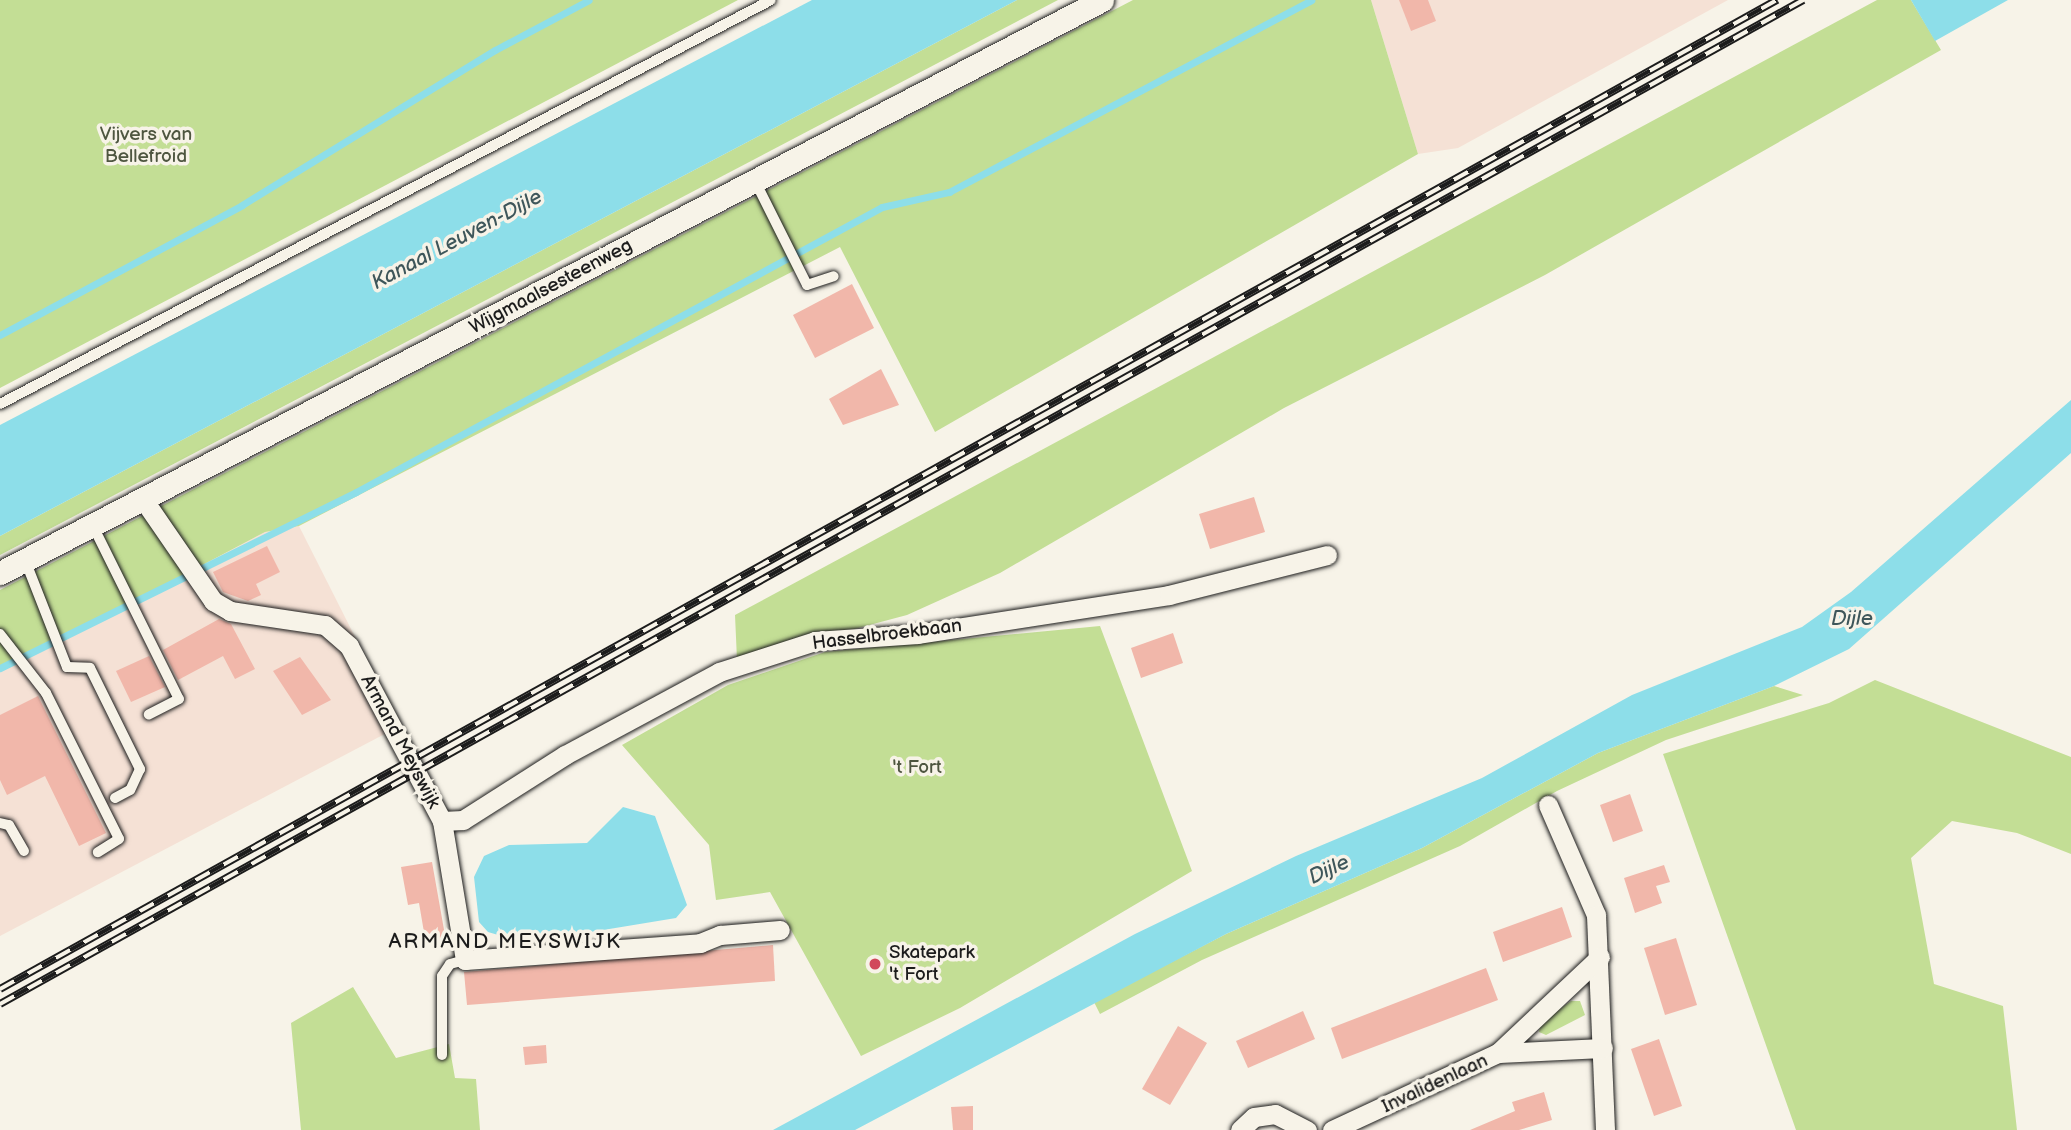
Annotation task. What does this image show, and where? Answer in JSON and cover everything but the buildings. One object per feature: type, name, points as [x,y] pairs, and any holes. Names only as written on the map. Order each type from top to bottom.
[{"type":"street","name":"Wijgmaalsesteenweg","points":[[0,573],[1102,0]]},
{"type":"street","name":"Armand Meyswijk","points":[[143,499],[201,587],[230,611],[325,625],[349,646],[442,821],[465,960]]},
{"type":"street","name":"Hasselbroekbaan","points":[[442,821],[463,820],[565,755],[719,672],[815,641],[918,634],[1169,595],[1327,555]]},
{"type":"street","points":[[1548,804],[1596,915],[1600,957],[1605,1130]]},
{"type":"street","points":[[465,960],[700,943],[720,935],[780,930]]},
{"type":"street","name":"Invalidenlaan","points":[[1332,1130],[1498,1053],[1600,957]]},
{"type":"street","name":"Invalidenlaan","points":[[1498,1053],[1602,1048]]},
{"type":"street","points":[[1240,1130],[1254,1117],[1275,1114],[1307,1130]]},
{"type":"lane","points":[[0,404],[771,0]]},
{"type":"lane","points":[[755,180],[807,285],[834,276]]},
{"type":"lane","points":[[93,524],[179,699],[149,714]]},
{"type":"lane","points":[[25,560],[46,605],[48,626],[66,667],[90,668],[140,769],[130,790],[115,798]]},
{"type":"lane","points":[[0,634],[26,673],[46,693],[119,839],[98,852]]},
{"type":"lane","points":[[0,823],[9,825],[24,851]]},
{"type":"lane","points":[[442,1055],[442,976],[450,964],[465,960]]},
{"type":"shaded area","points":[[1371,0],[1728,0],[1458,148],[1418,154]]},
{"type":"shaded area","points":[[299,526],[400,726],[0,936],[0,672],[265,532]]},
{"type":"green space","name":"Vijvers van Bellefroid","points":[[0,0],[738,0],[0,388]]},
{"type":"green space","points":[[1017,0],[1058,0],[0,555],[0,536]]},
{"type":"green space","points":[[1133,0],[1371,0],[1418,154],[935,432],[840,247],[299,526],[265,532],[0,672],[0,590]]},
{"type":"green space","points":[[1877,0],[1911,0],[1941,50],[1545,275],[1284,408],[1000,573],[907,615],[737,660],[735,615]]},
{"type":"green space","name":"'t Fort","points":[[1100,626],[1192,871],[960,1008],[861,1056],[770,892],[716,900],[709,845],[622,745],[728,685],[825,652]]},
{"type":"green space","points":[[1875,680],[2071,757],[2071,854],[2017,833],[1952,821],[1911,858],[1934,984],[2003,1006],[2017,1130],[1796,1130],[1663,754],[1829,703]]},
{"type":"green space","points":[[1774,686],[1803,695],[1666,740],[1557,791],[1460,846],[1202,960],[1100,1014],[1094,1002],[1226,934],[1422,848],[1598,753]]},
{"type":"green space","points":[[353,987],[396,1058],[449,1044],[455,1078],[476,1079],[480,1130],[301,1130],[291,1023]]},
{"type":"green space","points":[[1571,1001],[1580,1001],[1585,1015],[1546,1035],[1539,1032],[1541,1022]]},
{"type":"water","name":"Kanaal Leuven-Dijle","points":[[812,0],[1017,0],[0,536],[0,425]]},
{"type":"water","points":[[1911,0],[2008,0],[1935,41]]},
{"type":"water","name":"Dijle","points":[[2071,400],[2071,453],[1849,649],[1774,686],[1598,753],[1422,848],[1226,934],[855,1130],[773,1130],[1135,934],[1296,856],[1482,778],[1632,695],[1802,627],[1851,592]]},
{"type":"water","points":[[623,807],[655,816],[687,905],[676,918],[585,933],[512,939],[488,932],[479,922],[474,877],[484,856],[509,845],[587,843]]},
{"type":"waterway","points":[[0,335],[242,205],[495,50],[589,0]]},
{"type":"waterway","points":[[0,668],[356,492],[882,207],[949,192],[1311,0]]},
{"type":"railway","points":[[0,989],[1777,0]]},
{"type":"railway","points":[[0,1004],[1803,0]]},
{"type":"place","name":"Skatepark 't Fort","points":[[875,964]]},
{"type":"district","name":"ARMAND MEYSWIJK","points":[[505,942]]}]
